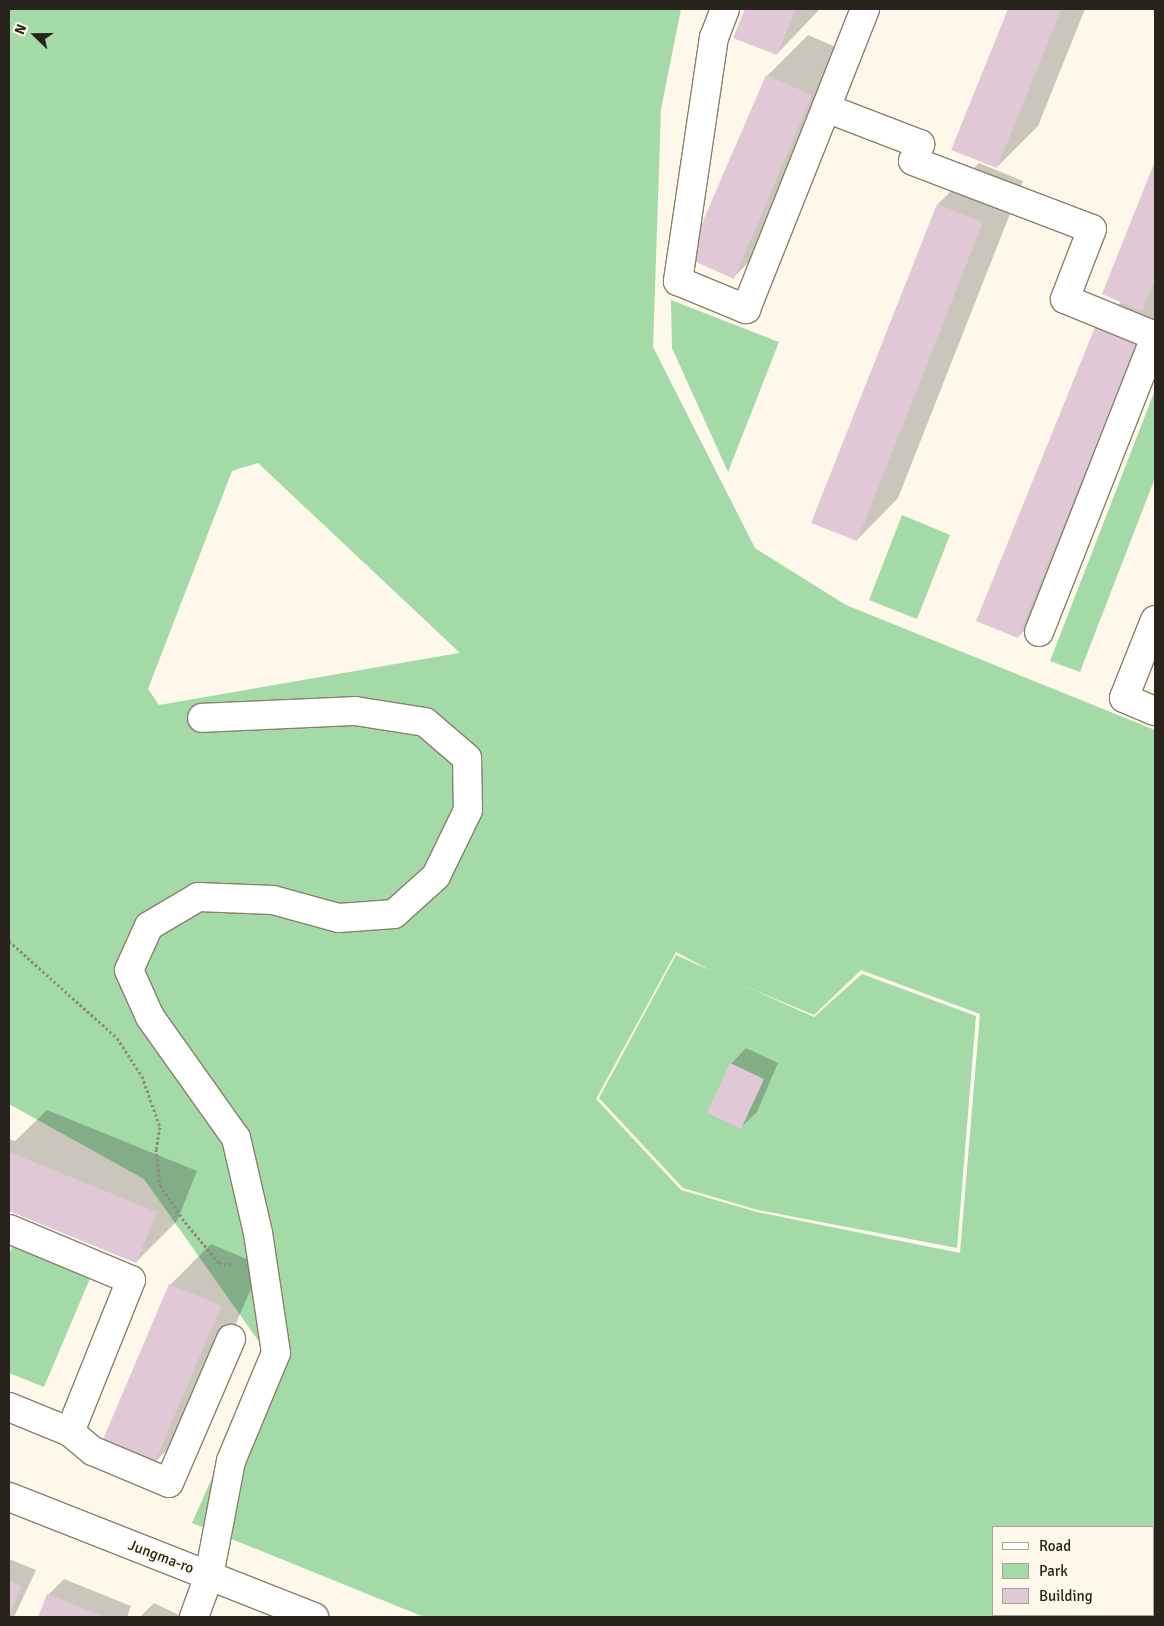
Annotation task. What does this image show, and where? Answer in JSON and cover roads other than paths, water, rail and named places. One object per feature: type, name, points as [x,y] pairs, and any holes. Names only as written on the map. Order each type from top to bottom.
[{"type":"street","points":[[725,9],[714,37],[678,281],[746,309],[865,9]]},
{"type":"street","points":[[826,108],[920,144],[913,161],[1092,230],[1065,299],[1155,336],[1039,632]]},
{"type":"street","points":[[1155,620],[1124,698],[1155,711]]},
{"type":"street","points":[[194,1617],[209,1576],[231,1461],[276,1353],[258,1232],[236,1138],[150,1018],[129,970],[149,926],[198,897],[273,900],[339,918],[394,914],[436,876],[468,810],[467,758],[425,722],[355,711],[202,718]]},
{"type":"street","points":[[9,1229],[131,1280],[70,1432]]},
{"type":"street","points":[[9,1407],[70,1432],[93,1451],[168,1483],[231,1340]]},
{"type":"street","name":"Jungma-ro","points":[[9,1497],[209,1576],[285,1612],[314,1617]]}]
